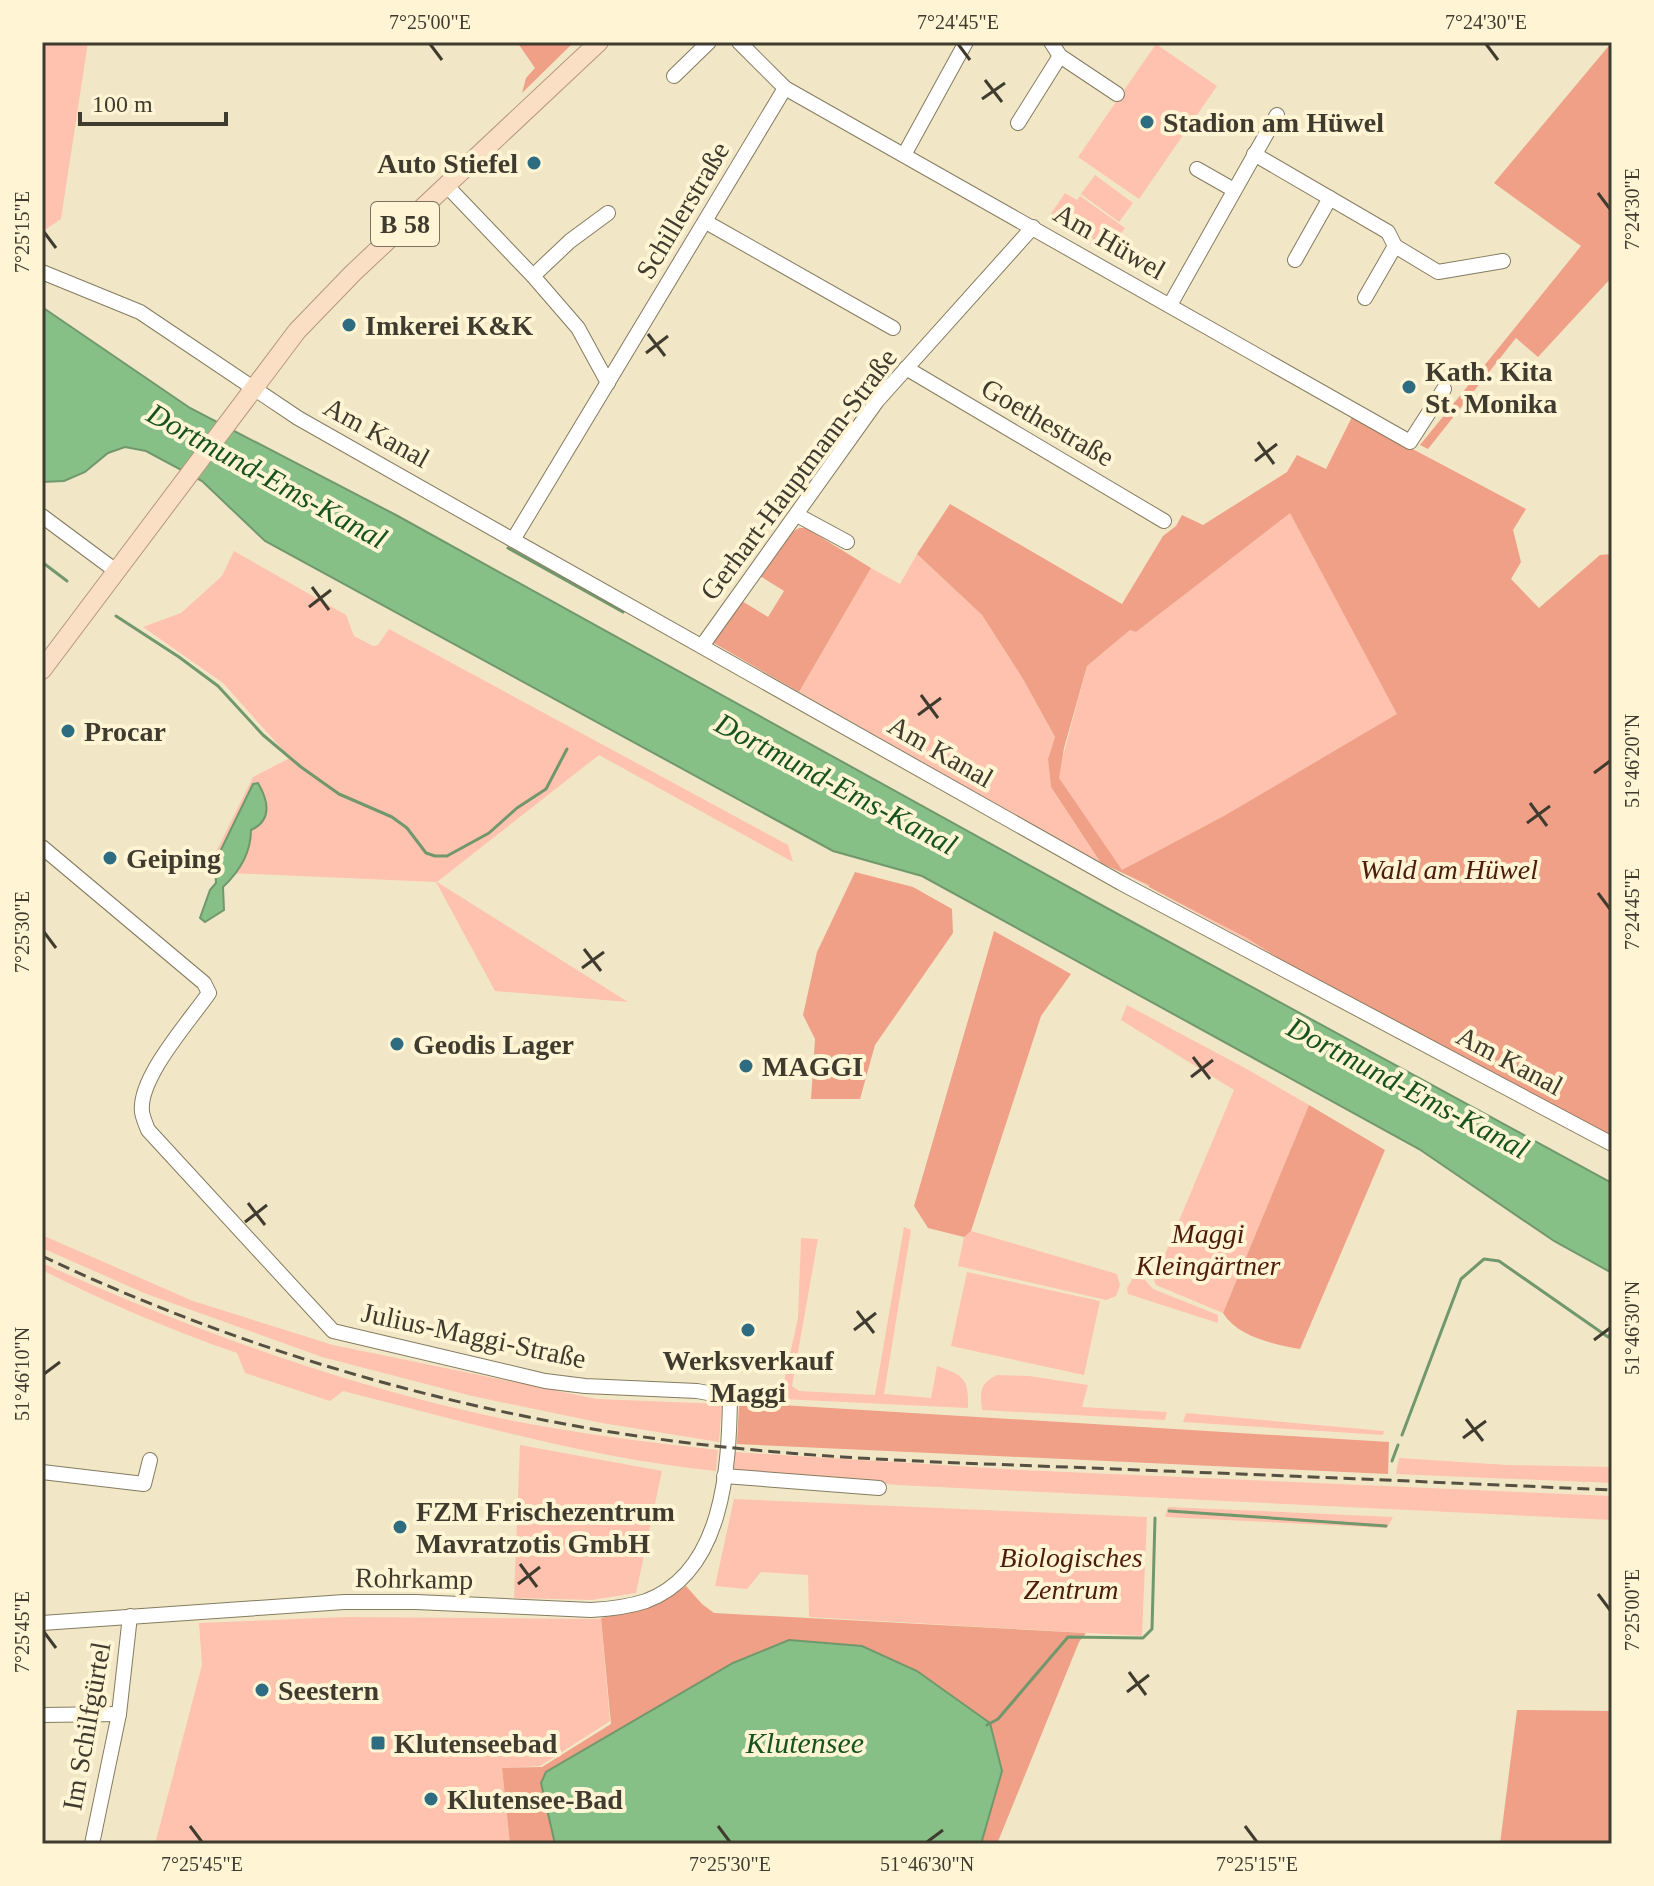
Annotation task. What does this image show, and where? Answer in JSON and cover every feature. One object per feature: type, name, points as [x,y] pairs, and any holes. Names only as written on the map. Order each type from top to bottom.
[{"type":"main road","name":"B 58","points":[[42,670],[253,388],[307,321],[353,273],[599,42]]},
{"type":"street","points":[[674,76],[709,42]]},
{"type":"street","name":"Am Hüwel","points":[[739,42],[785,88],[1410,442],[1444,389]]},
{"type":"street","points":[[904,155],[966,42]]},
{"type":"street","points":[[1051,42],[1060,56],[1117,94]]},
{"type":"street","points":[[1018,123],[1060,56]]},
{"type":"street","name":"Schillerstraße","points":[[608,383],[785,88]]},
{"type":"street","points":[[1170,305],[1277,115]]},
{"type":"street","points":[[1254,154],[1388,232],[1395,246],[1438,272],[1503,261]]},
{"type":"street","points":[[1197,169],[1234,190]]},
{"type":"street","points":[[446,185],[578,328],[608,383],[513,540]]},
{"type":"street","points":[[1295,260],[1330,198]]},
{"type":"street","points":[[533,276],[570,241],[608,213]]},
{"type":"street","points":[[706,222],[893,328]]},
{"type":"street","name":"Gerhart-Hauptmann-Straße","points":[[702,646],[877,401],[1033,227]]},
{"type":"street","points":[[1365,298],[1395,246]]},
{"type":"street","name":"Am Kanal","points":[[42,272],[140,312],[298,418],[513,540],[1121,883],[1612,1144]]},
{"type":"street","name":"Goethestraße","points":[[906,368],[1164,521]]},
{"type":"street","points":[[797,515],[847,542]]},
{"type":"street","points":[[42,516],[116,571]]},
{"type":"street","name":"Julius-Maggi-Straße","points":[[42,847],[204,983],[209,993],[152,1073],[144,1090],[142,1113],[148,1130],[333,1331],[545,1381],[697,1391],[730,1397]]},
{"type":"street","name":"Rohrkamp","points":[[42,1623],[344,1602],[591,1610],[619,1608],[647,1600],[684,1576],[706,1546],[716,1520],[724,1476],[730,1397]]},
{"type":"street","points":[[42,1472],[144,1484],[150,1460]]},
{"type":"street","points":[[724,1476],[879,1488]]},
{"type":"street","name":"Im Schilfgürtel","points":[[92,1844],[119,1714],[130,1616]]},
{"type":"street","points":[[42,1715],[119,1714]]},
{"type":"green space","points":[[42,42],[88,42],[61,219],[42,232]]},
{"type":"green space","points":[[517,42],[574,42],[522,93],[526,78],[535,68]]},
{"type":"green space","points":[[1612,42],[1612,277],[1538,357],[1516,338],[1428,449],[1420,445],[1581,246],[1494,183]]},
{"type":"green space","name":"Stadion am Hüwel","points":[[1156,44],[1217,86],[1139,199],[1078,157]]},
{"type":"green space","points":[[1095,175],[1133,203],[1119,222],[1081,194]]},
{"type":"green space","points":[[1065,193],[1077,200],[1080,196],[1125,228],[1106,254],[1048,218]]},
{"type":"green space","name":"Wald am Hüwel","points":[[1352,417],[1526,509],[1513,530],[1521,562],[1511,579],[1539,608],[1600,555],[1612,554],[1612,1136],[1311,979],[1247,938],[1101,863],[1051,787],[1048,759],[1055,737],[1023,679],[982,615],[917,554],[950,504],[1122,604],[1163,536],[1176,526],[1182,515],[1203,525],[1287,472],[1297,455],[1326,469]],"holes":[[[1290,513],[1397,714],[1224,816],[1122,870],[1059,778],[1064,748],[1087,666],[1130,630],[1136,632]]]},
{"type":"green space","points":[[1290,512],[1540,630],[1291,965],[1120,871],[1059,778],[1087,666],[1130,630],[1136,632]]},
{"type":"green space","points":[[806,528],[871,568],[799,692],[712,642],[742,601],[768,617],[784,591],[760,576],[792,532]]},
{"type":"green space","points":[[234,551],[346,615],[354,636],[373,646],[378,645],[389,629],[788,845],[793,862],[599,755],[437,882],[628,1002],[495,991],[436,882],[206,872],[253,777],[290,758],[223,683],[143,627],[181,613],[222,576]]},
{"type":"green space","points":[[917,554],[982,615],[1023,679],[1055,737],[1048,759],[1051,787],[1101,863],[799,692],[871,568],[900,584]]},
{"type":"green space","points":[[855,872],[913,887],[952,909],[953,933],[875,1045],[860,1099],[811,1099],[815,1039],[803,1015],[817,952]]},
{"type":"green space","points":[[994,931],[1071,974],[1041,1016],[971,1231],[964,1237],[928,1228],[914,1206]]},
{"type":"green space","name":"Maggi Kleingärtner","points":[[1127,1005],[1309,1105],[1223,1313],[1156,1285],[1154,1280],[1234,1090],[1121,1020]]},
{"type":"green space","points":[[1309,1105],[1385,1150],[1300,1349],[1247,1334],[1223,1313]]},
{"type":"green space","points":[[904,1227],[911,1230],[884,1394],[931,1398],[937,1366],[953,1372],[966,1384],[968,1408],[740,1397],[740,1391],[782,1391],[798,1318],[801,1238],[818,1239],[792,1386],[799,1391],[875,1395]]},
{"type":"green space","points":[[971,1231],[1117,1274],[1120,1285],[1116,1296],[1106,1300],[958,1266],[964,1237]]},
{"type":"green space","points":[[42,1235],[193,1301],[333,1345],[597,1399],[722,1404],[719,1442],[602,1423],[472,1396],[322,1357],[144,1293],[42,1248]]},
{"type":"green space","points":[[42,1263],[147,1308],[253,1348],[416,1398],[564,1430],[718,1450],[716,1471],[575,1448],[343,1391],[330,1401],[245,1373],[237,1353],[162,1325],[90,1293],[42,1270]]},
{"type":"green space","points":[[967,1272],[1100,1301],[1084,1375],[951,1346]]},
{"type":"green space","points":[[1133,1278],[1145,1280],[1153,1289],[1218,1315],[1218,1323],[1128,1294],[1127,1288]]},
{"type":"green space","points":[[997,1375],[1029,1376],[1088,1385],[1082,1407],[1167,1412],[1165,1420],[982,1410],[982,1389]]},
{"type":"green space","points":[[765,1404],[1389,1442],[1388,1474],[737,1444],[739,1406]]},
{"type":"green space","points":[[1186,1413],[1384,1431],[1383,1435],[1183,1422]]},
{"type":"green space","points":[[520,1445],[662,1471],[636,1593],[592,1600],[514,1598]]},
{"type":"green space","points":[[734,1452],[1020,1470],[1612,1496],[1612,1520],[898,1485],[732,1472]]},
{"type":"green space","points":[[1399,1458],[1507,1465],[1612,1467],[1612,1483],[1396,1474]]},
{"type":"green space","name":"Biologisches Zentrum","points":[[734,1499],[1147,1517],[1142,1636],[809,1617],[808,1575],[761,1572],[747,1589],[715,1586]]},
{"type":"green space","points":[[1168,1507],[1393,1517],[1387,1528],[1165,1517]]},
{"type":"green space","points":[[686,1586],[714,1613],[1086,1633],[1079,1642],[997,1844],[981,1844],[1002,1771],[630,1724],[546,1772],[541,1783],[555,1844],[510,1844],[502,1768],[542,1767],[611,1724],[601,1618],[656,1604]]},
{"type":"green space","points":[[345,1617],[601,1619],[610,1721],[540,1766],[502,1768],[510,1844],[155,1844],[202,1665],[199,1623]]},
{"type":"green space","points":[[1517,1710],[1612,1711],[1612,1844],[1500,1844]]},
{"type":"water","name":"Dortmund-Ems-Kanal","points":[[42,307],[190,408],[396,515],[1612,1183],[1612,1273],[1554,1241],[1419,1149],[922,876],[833,851],[265,541],[202,481],[146,451],[125,447],[108,453],[85,472],[64,481],[42,482]]},
{"type":"water","points":[[258,783],[266,803],[266,815],[251,830],[243,861],[223,887],[224,910],[205,922],[200,918],[210,890],[216,883],[215,862],[253,784]]},
{"type":"water","name":"Klutensee","points":[[789,1640],[862,1646],[917,1671],[990,1723],[1002,1771],[981,1844],[555,1844],[541,1783],[546,1772],[733,1663]]},
{"type":"waterway","points":[[508,548],[623,612]]},
{"type":"waterway","points":[[42,562],[67,581]]},
{"type":"waterway","points":[[116,616],[218,686],[263,735],[301,767],[339,794],[392,817],[407,828],[426,853],[435,856],[447,856],[489,833],[517,808],[546,789],[567,749]]},
{"type":"waterway","points":[[1402,1435],[1461,1279],[1484,1259],[1499,1261],[1608,1337],[1612,1334]]},
{"type":"waterway","points":[[1392,1461],[1398,1445]]},
{"type":"waterway","points":[[1169,1511],[1386,1526]]},
{"type":"waterway","points":[[987,1725],[998,1719],[1068,1637],[1143,1638],[1152,1629],[1155,1518]]},
{"type":"railway","points":[[42,1256],[210,1327],[297,1357],[474,1405],[563,1424],[654,1438],[744,1449],[892,1460],[1612,1490]]},
{"type":"place","name":"Stadion am Hüwel","points":[[1147,122]]},
{"type":"place","name":"Auto Stiefel","points":[[534,163]]},
{"type":"place","name":"Imkerei K&K","points":[[349,325]]},
{"type":"place","name":"Kath. Kita St. Monika","points":[[1409,387]]},
{"type":"place","name":"Procar","points":[[68,731]]},
{"type":"place","name":"Geiping","points":[[110,858]]},
{"type":"place","name":"Geodis Lager","points":[[397,1044]]},
{"type":"place","name":"MAGGI","points":[[746,1066]]},
{"type":"place","name":"Werksverkauf Maggi","points":[[748,1330]]},
{"type":"place","name":"FZM Frischezentrum Mavratzotis GmbH","points":[[400,1527]]},
{"type":"place","name":"Seestern","points":[[262,1690]]},
{"type":"place","name":"Klutenseebad","points":[[378,1743]]},
{"type":"place","name":"Klutensee-Bad","points":[[431,1799]]}]
